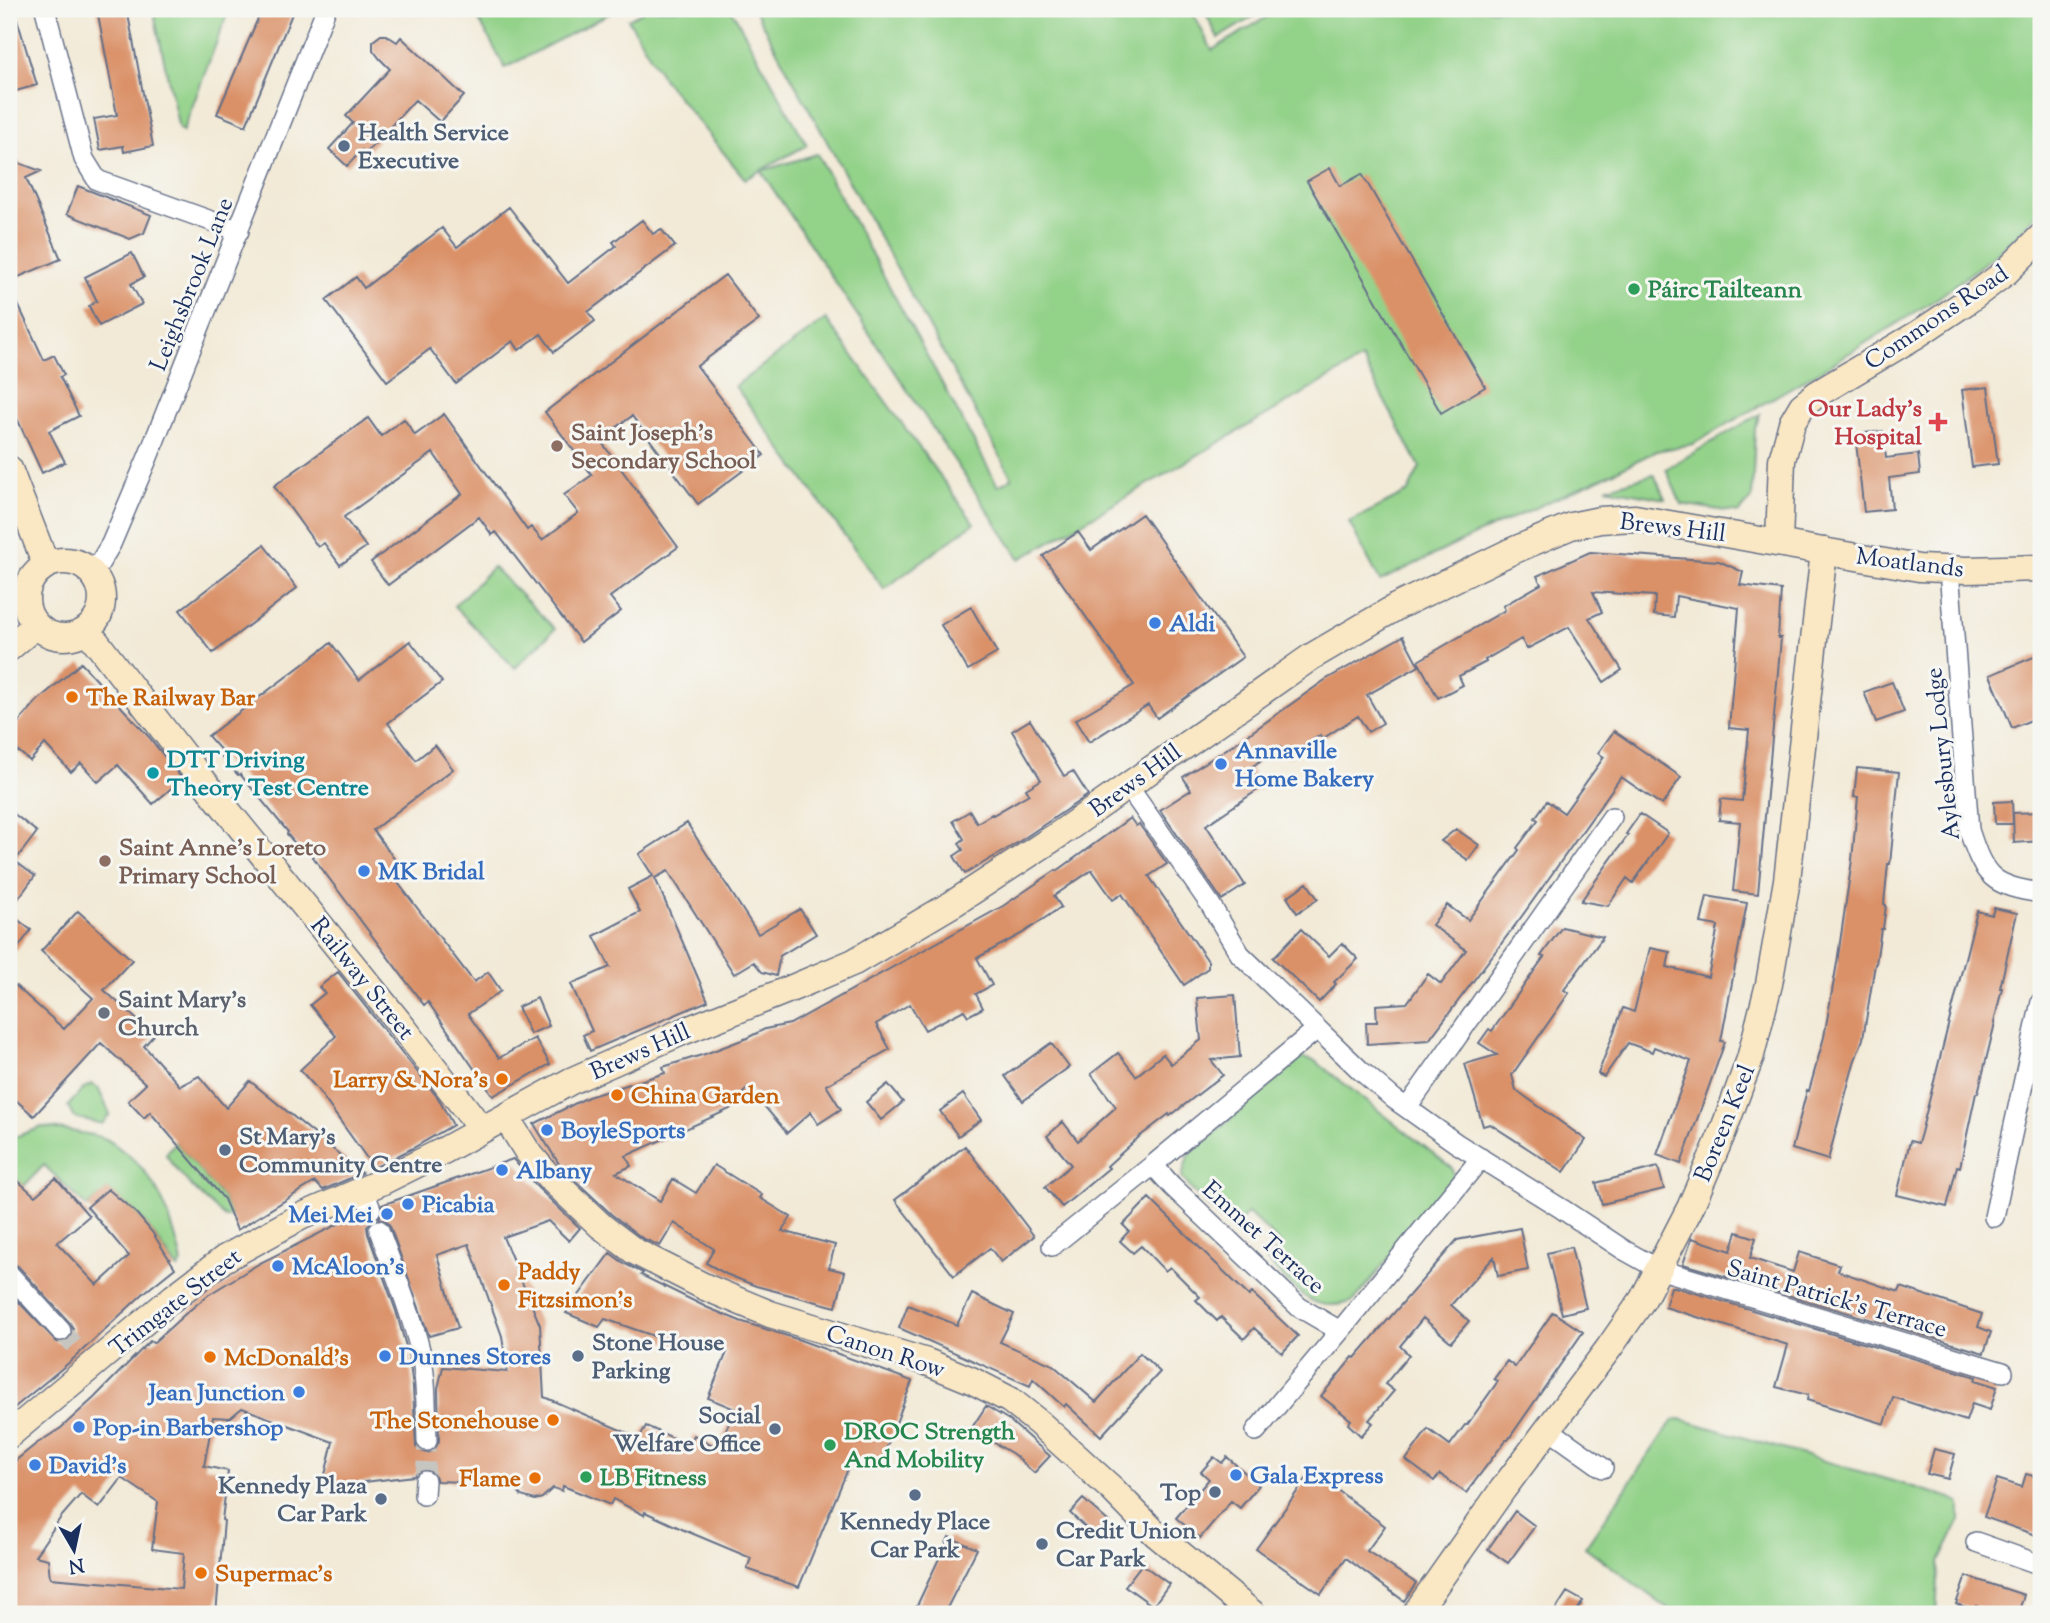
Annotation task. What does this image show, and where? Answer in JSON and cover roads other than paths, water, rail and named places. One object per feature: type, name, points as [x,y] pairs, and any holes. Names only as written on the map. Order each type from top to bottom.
[{"type":"street","points":[[46,9],[84,159],[97,180],[239,231]]},
{"type":"street","name":"Leighsbrook Lane","points":[[93,574],[111,544],[128,504],[326,9]]},
{"type":"street","name":"Commons Road","points":[[1779,542],[1782,460],[1792,423],[1802,406],[1966,302],[2006,272],[2041,237]]},
{"type":"street","points":[[9,470],[46,565]]},
{"type":"street","name":"Brews Hill","points":[[506,1117],[571,1081],[677,1034],[854,962],[954,903],[1058,835],[1311,657],[1387,612],[1512,551],[1571,526],[1600,520],[1635,518],[1779,542]]},
{"type":"street","name":"Moatlands","points":[[1779,542],[1919,568],[2041,568]]},
{"type":"street","name":"Boreen Keel","points":[[1415,1614],[1643,1299],[1690,1208],[1722,1134],[1750,1059],[1769,984],[1787,880],[1825,551]]},
{"type":"street","points":[[76,562],[93,574],[100,584],[101,609],[96,621],[87,630],[77,635],[55,636],[36,625],[29,615],[26,593],[36,572],[46,565],[76,562]]},
{"type":"street","name":"Aylesbury Lodge","points":[[1949,569],[1969,830],[1977,854],[1988,873],[2008,887],[2041,893]]},
{"type":"street","points":[[9,648],[36,625]]},
{"type":"street","name":"Railway Street","points":[[87,630],[196,772],[405,1030],[482,1130]]},
{"type":"street","name":"Saint Patrick's Terrace","points":[[1128,785],[1210,904],[1240,954],[1360,1070],[1394,1099],[1456,1143],[1658,1269],[2003,1372]]},
{"type":"street","points":[[1407,1108],[1612,817]]},
{"type":"street","points":[[1994,1217],[2041,1002]]},
{"type":"street","points":[[1052,1245],[1317,1029]]},
{"type":"street","name":"Trimgate Street","points":[[9,1435],[87,1359],[224,1259],[300,1217],[367,1199],[443,1151],[506,1117]]},
{"type":"street","name":"Canon Row","points":[[506,1117],[527,1151],[548,1177],[601,1226],[634,1251],[705,1287],[770,1314],[927,1362],[1010,1400],[1086,1464],[1156,1534],[1253,1614]]},
{"type":"street","points":[[1256,1431],[1324,1353],[1481,1158]]},
{"type":"street","name":"Emmet Terrace","points":[[1153,1165],[1299,1307],[1340,1331]]},
{"type":"street","points":[[380,1230],[421,1355],[426,1393],[427,1441]]},
{"type":"street","points":[[9,1274],[61,1331]]},
{"type":"street","points":[[1548,1429],[1603,1468]]},
{"type":"street","points":[[1976,1542],[2041,1565]]},
{"type":"tunnel","points":[[61,1331],[81,1352]]},
{"type":"tunnel","points":[[425,1481],[427,1441]]},
{"type":"place","name":"Health Service Executive","points":[[344,146]]},
{"type":"place","name":"Páirc Tailteann","points":[[1634,289]]},
{"type":"place","name":"Our Lady’s Hospital","points":[[1938,422]]},
{"type":"place","name":"Saint Joseph's Secondary School","points":[[557,446]]},
{"type":"place","name":"Aldi","points":[[1155,623]]},
{"type":"place","name":"The Railway Bar","points":[[72,697]]},
{"type":"place","name":"Annaville Home Bakery","points":[[1221,764]]},
{"type":"place","name":"DTT Driving Theory Test Centre","points":[[153,773]]},
{"type":"place","name":"Saint Anne's Loreto Primary School","points":[[105,861]]},
{"type":"place","name":"MK Bridal","points":[[364,871]]},
{"type":"place","name":"Saint Mary's Church","points":[[104,1013]]},
{"type":"place","name":"Larry & Nora’s","points":[[502,1079]]},
{"type":"place","name":"China Garden","points":[[617,1095]]},
{"type":"place","name":"BoyleSports","points":[[547,1130]]},
{"type":"place","name":"St Mary's Community Centre","points":[[225,1150]]},
{"type":"place","name":"Albany","points":[[502,1170]]},
{"type":"place","name":"Picabia","points":[[408,1204]]},
{"type":"place","name":"Mei Mei","points":[[387,1214]]},
{"type":"place","name":"McAloon's","points":[[278,1266]]},
{"type":"place","name":"Paddy Fitzsimon’s","points":[[504,1285]]},
{"type":"place","name":"Dunnes Stores","points":[[385,1356]]},
{"type":"place","name":"Stone House Parking","points":[[578,1356]]},
{"type":"place","name":"McDonald's","points":[[210,1357]]},
{"type":"place","name":"Jean Junction","points":[[299,1392]]},
{"type":"place","name":"The Stonehouse","points":[[553,1420]]},
{"type":"place","name":"Pop-in Barbershop","points":[[79,1427]]},
{"type":"place","name":"Social Welfare Office","points":[[775,1429]]},
{"type":"place","name":"DROC Strength And Mobility","points":[[830,1445]]},
{"type":"place","name":"David's","points":[[35,1465]]},
{"type":"place","name":"Gala Express","points":[[1236,1475]]},
{"type":"place","name":"LB Fitness","points":[[586,1477]]},
{"type":"place","name":"Flame","points":[[535,1478]]},
{"type":"place","name":"Top","points":[[1215,1492]]},
{"type":"place","name":"Kennedy Place Car Park","points":[[915,1495]]},
{"type":"place","name":"Kennedy Plaza Car Park","points":[[381,1499]]},
{"type":"place","name":"Credit Union Car Park","points":[[1042,1544]]},
{"type":"place","name":"Supermac's","points":[[201,1573]]}]
